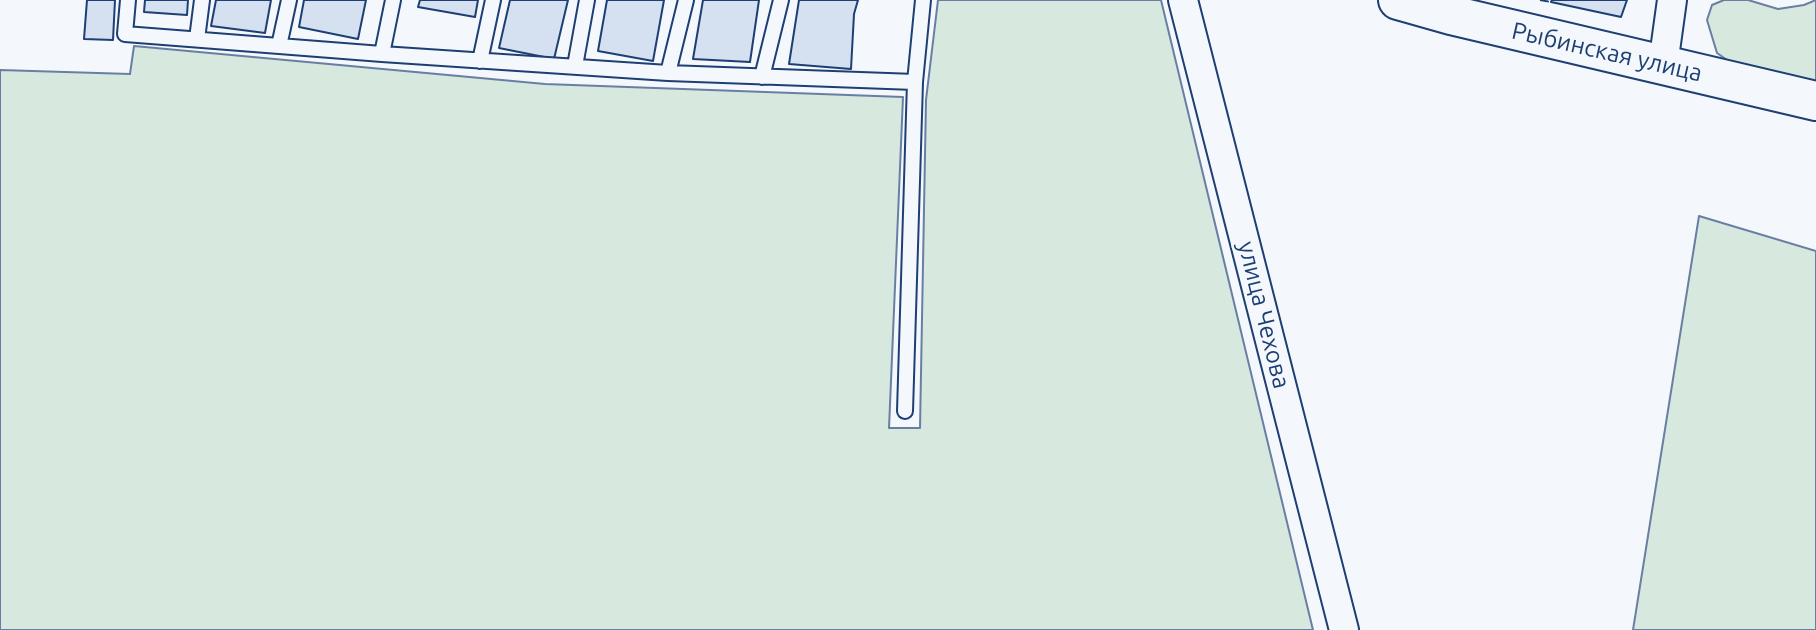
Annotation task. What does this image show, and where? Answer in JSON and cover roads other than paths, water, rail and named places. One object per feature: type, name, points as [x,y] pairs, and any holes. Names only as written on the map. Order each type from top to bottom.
[{"type":"main road","name":"Рыбинская улица","points":[[1398,0],[1451,15],[1816,101]]},
{"type":"street","name":"улица Чехова","points":[[1183,0],[1345,630]]},
{"type":"street","points":[[1663,65],[1672,0]]},
{"type":"lane","points":[[128,0],[125,34],[668,73],[915,82]]},
{"type":"lane","points":[[197,39],[202,0]]},
{"type":"lane","points":[[279,46],[289,0]]},
{"type":"lane","points":[[382,54],[393,0]]},
{"type":"lane","points":[[480,61],[493,0]]},
{"type":"lane","points":[[575,66],[587,0]]},
{"type":"lane","points":[[668,73],[686,0]]},
{"type":"lane","points":[[762,77],[781,0]]},
{"type":"lane","points":[[905,411],[915,82],[923,0]]}]
